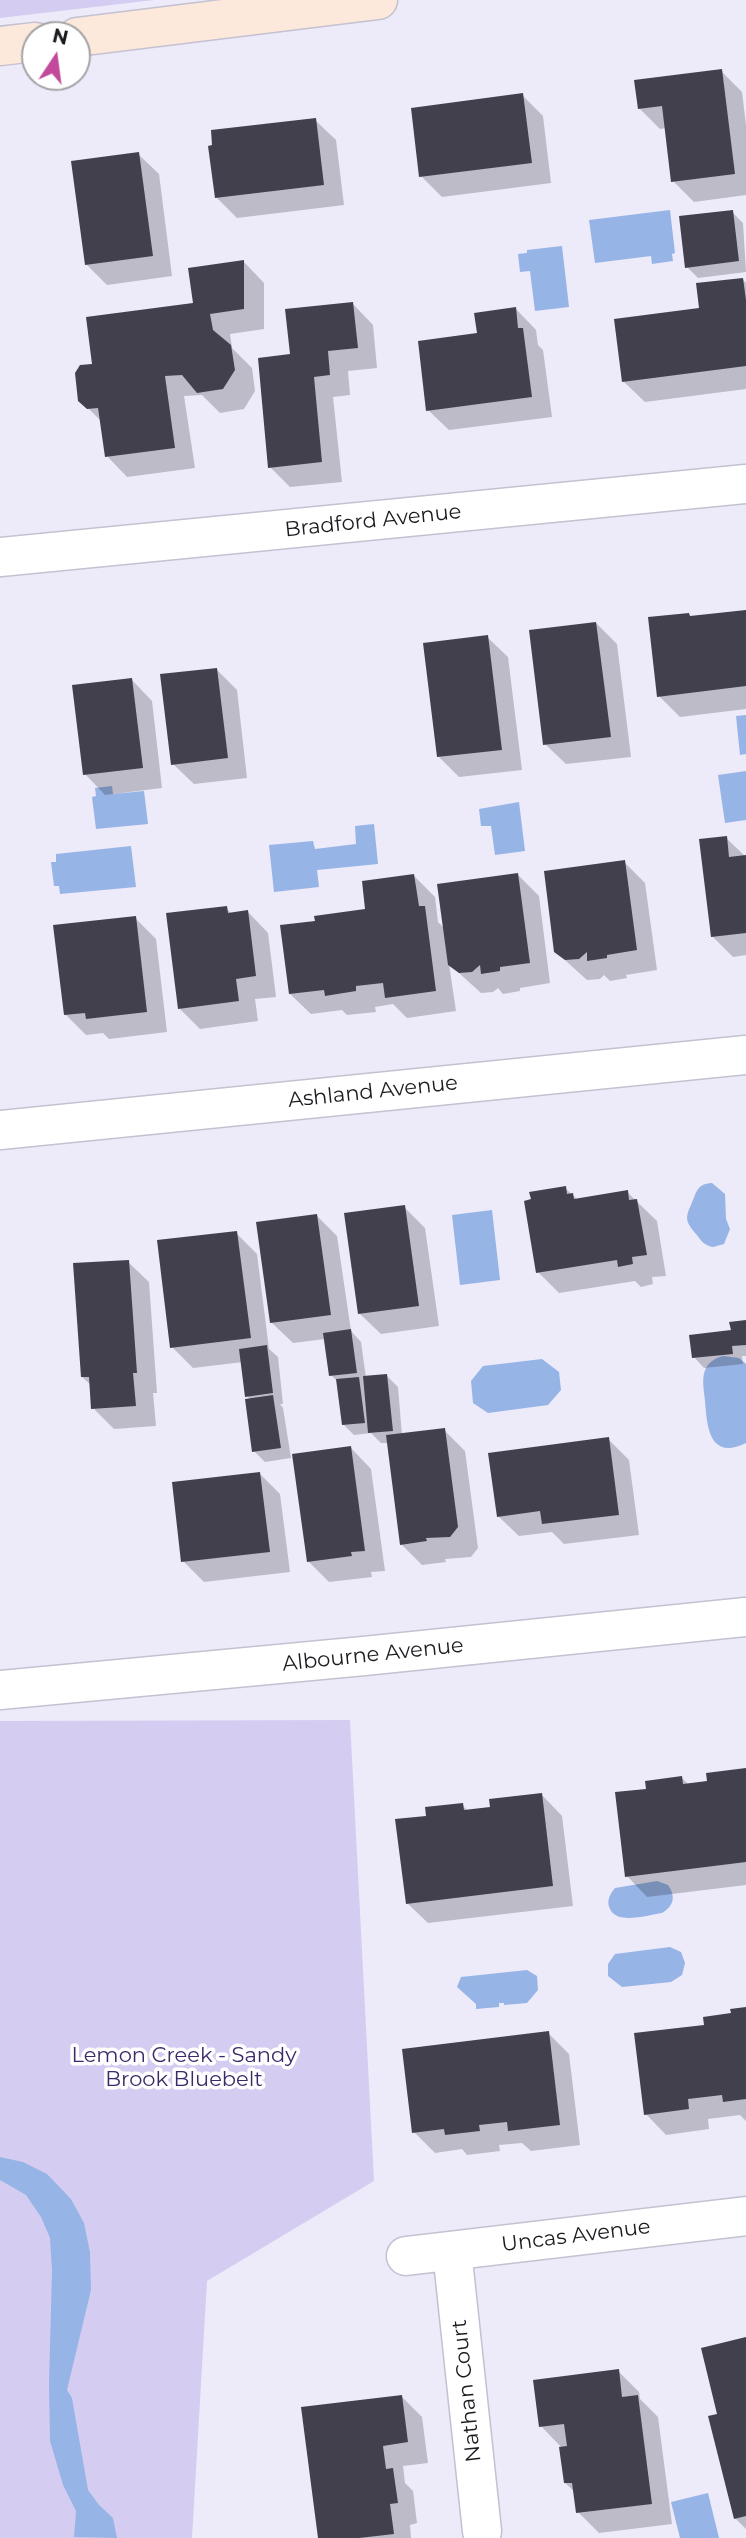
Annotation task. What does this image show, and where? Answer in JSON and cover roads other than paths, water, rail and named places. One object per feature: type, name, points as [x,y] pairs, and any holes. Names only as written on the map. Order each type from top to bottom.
[{"type":"main road","points":[[91,35],[378,0]]},
{"type":"main road","points":[[0,46],[21,44]]},
{"type":"street","name":"Bradford Avenue","points":[[0,557],[746,484]]},
{"type":"street","name":"Ashland Avenue","points":[[0,1130],[746,1055]]},
{"type":"street","name":"Albourne Avenue","points":[[0,1690],[746,1617]]},
{"type":"street","name":"Uncas Avenue","points":[[405,2256],[746,2216]]},
{"type":"street","name":"Nathan Court","points":[[452,2251],[482,2531]]},
{"type":"water","points":[[670,210],[675,253],[672,254],[673,261],[652,264],[651,256],[595,263],[589,220]]},
{"type":"water","points":[[562,246],[569,307],[535,311],[530,271],[520,272],[518,254],[527,253],[527,250]]},
{"type":"water","points":[[746,715],[746,754],[740,755],[736,716]]},
{"type":"water","points":[[746,771],[746,820],[725,823],[718,775]]},
{"type":"water","points":[[112,786],[113,794],[144,791],[148,824],[96,829],[92,797],[96,796],[95,788]]},
{"type":"water","points":[[519,802],[525,851],[495,855],[491,826],[481,826],[479,809]]},
{"type":"water","points":[[374,824],[378,864],[317,870],[319,887],[274,892],[269,845],[313,841],[315,849],[356,844],[355,826]]},
{"type":"water","points":[[131,846],[136,887],[60,894],[59,886],[54,886],[51,862],[56,862],[56,854]]},
{"type":"water","points":[[712,1183],[725,1194],[726,1219],[730,1229],[724,1244],[713,1247],[701,1241],[690,1227],[687,1217],[698,1190],[703,1185]]},
{"type":"water","points":[[492,1210],[500,1280],[460,1285],[452,1215]]},
{"type":"water","points":[[723,1356],[739,1358],[746,1364],[746,1443],[724,1448],[712,1438],[709,1430],[703,1384],[704,1372],[708,1366]]},
{"type":"water","points":[[542,1359],[559,1372],[561,1390],[548,1405],[488,1413],[473,1403],[471,1381],[483,1366]]},
{"type":"water","points":[[657,1881],[668,1885],[673,1897],[669,1907],[662,1913],[626,1918],[619,1917],[610,1909],[609,1898],[615,1888]]},
{"type":"water","points":[[670,1947],[681,1952],[685,1963],[682,1975],[671,1982],[622,1987],[608,1976],[608,1964],[615,1954]]},
{"type":"water","points":[[527,1970],[537,1976],[538,1990],[527,2003],[499,2003],[499,2007],[476,2009],[476,2004],[457,1987],[461,1977]]},
{"type":"water","points":[[0,2157],[23,2162],[47,2174],[71,2199],[84,2223],[90,2252],[91,2290],[67,2390],[72,2398],[88,2490],[113,2518],[117,2538],[74,2537],[76,2511],[63,2485],[50,2441],[50,2238],[41,2217],[26,2195],[0,2180]]},
{"type":"water","points":[[708,2493],[719,2538],[680,2538],[671,2502]]},
{"type":"park label","name":"Lemon Creek - Sandy Brook Bluebelt","points":[[184,2068]]}]
